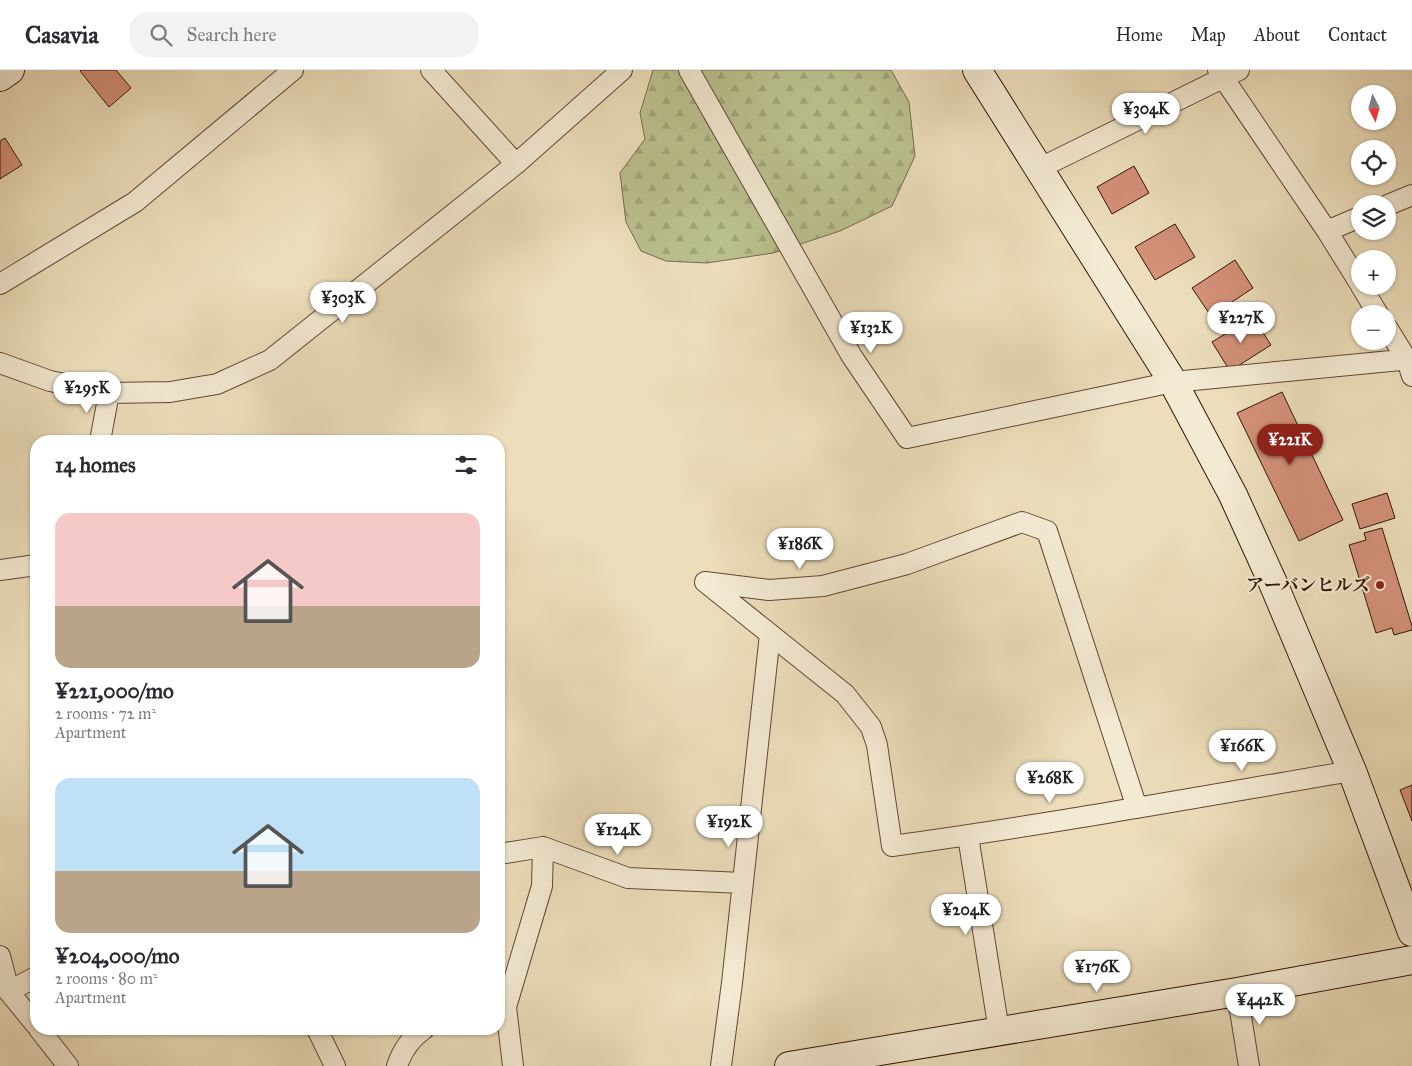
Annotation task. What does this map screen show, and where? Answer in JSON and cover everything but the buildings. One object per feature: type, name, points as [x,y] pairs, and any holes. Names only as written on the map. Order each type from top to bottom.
[{"type":"street","points":[[0,77],[10,70]]},
{"type":"street","points":[[0,284],[135,202],[293,70]]},
{"type":"street","points":[[431,70],[516,164]]},
{"type":"street","points":[[0,363],[50,381],[109,393],[170,392],[217,384],[270,360],[516,164],[622,70]]},
{"type":"street","points":[[689,70],[851,355],[907,438],[1173,382],[1410,365],[1396,342]]},
{"type":"street","points":[[977,70],[1173,382],[1233,495],[1352,771],[1412,932]]},
{"type":"street","points":[[1040,168],[1226,72],[1351,269]]},
{"type":"street","points":[[1396,202],[1412,195]]},
{"type":"street","points":[[1327,231],[1351,221]]},
{"type":"street","points":[[101,435],[109,393]]},
{"type":"street","points":[[1138,808],[1047,531],[1022,522],[907,564],[823,586],[769,590],[704,582],[845,694],[870,727],[877,745],[892,846],[968,836],[1138,808],[1352,771]]},
{"type":"street","points":[[0,570],[30,566]]},
{"type":"street","points":[[721,1066],[770,634]]},
{"type":"street","points":[[968,836],[999,1031]]},
{"type":"street","points":[[505,853],[543,847],[628,878],[743,883]]},
{"type":"street","points":[[505,998],[542,886],[543,847]]},
{"type":"street","points":[[0,956],[4,986],[30,1018]]},
{"type":"street","points":[[789,1066],[838,1062],[999,1031],[1237,992],[1412,960]]},
{"type":"street","points":[[4,986],[30,979]]},
{"type":"street","points":[[1237,992],[1249,1066]]},
{"type":"street","points":[[505,1023],[513,1066]]},
{"type":"street","points":[[44,1035],[68,1066]]},
{"type":"street","points":[[320,1035],[335,1066]]},
{"type":"street","points":[[397,1066],[400,1058],[415,1035]]},
{"type":"green space","points":[[653,70],[891,70],[909,102],[915,156],[892,206],[840,231],[773,253],[707,263],[666,261],[641,251],[626,222],[620,173],[645,139],[640,113]]},
{"type":"place","name":"アーバンヒルズ","points":[[1380,585]]}]
